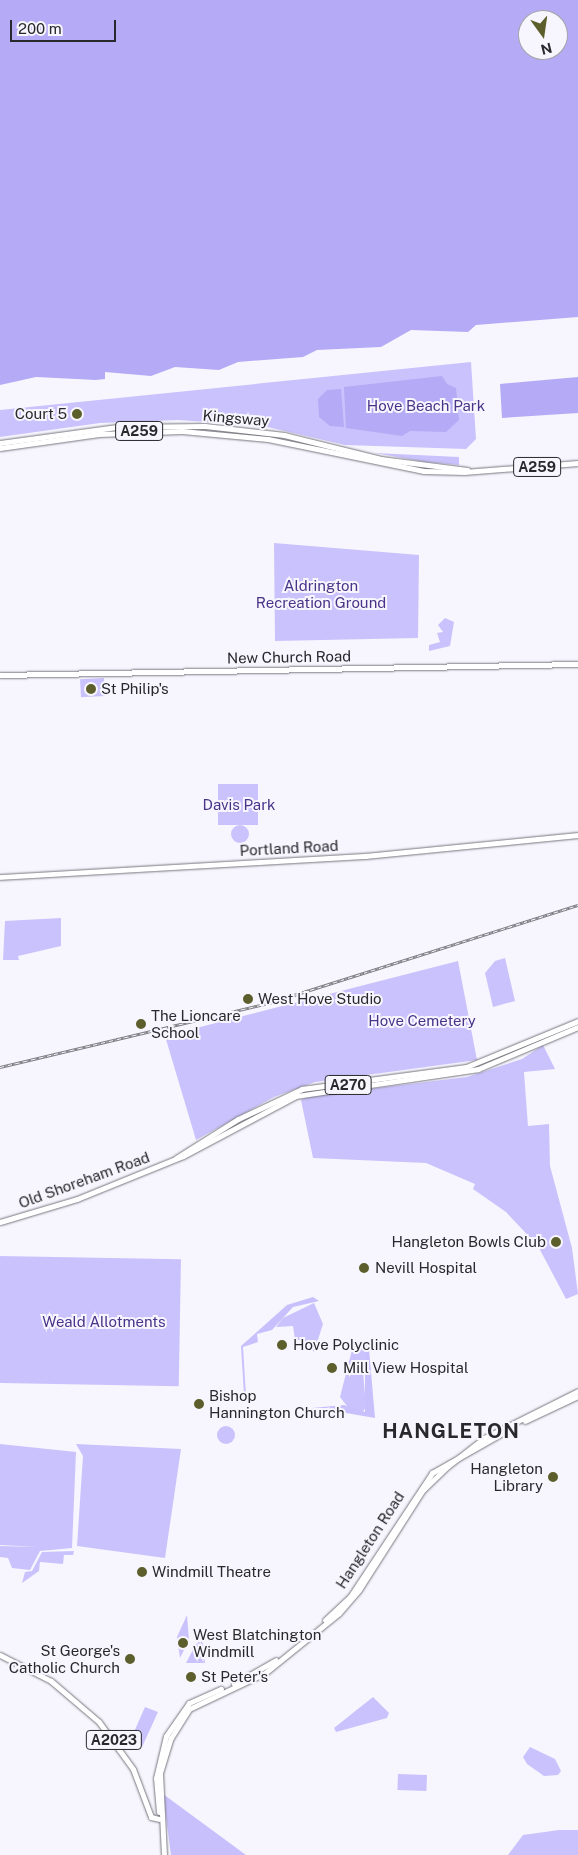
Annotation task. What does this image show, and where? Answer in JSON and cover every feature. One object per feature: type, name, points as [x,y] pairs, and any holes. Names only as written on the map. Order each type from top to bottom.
[{"type":"main road","name":"Kingsway","points":[[0,443],[116,427],[205,426],[267,432],[381,459],[467,470]]},
{"type":"main road","name":"Kingsway","points":[[0,448],[120,432],[205,431],[268,438],[393,467],[467,470],[578,463]]},
{"type":"main road","name":"New Church Road","points":[[0,675],[578,664]]},
{"type":"main road","name":"Old Shoreham Road","points":[[175,1158],[238,1120],[302,1089],[466,1067],[578,1021]]},
{"type":"main road","name":"Old Shoreham Road","points":[[0,1222],[77,1199],[175,1158],[296,1096],[478,1069],[578,1027]]},
{"type":"main road","name":"Hangleton Road","points":[[160,1819],[164,1749],[188,1707],[237,1684],[278,1661],[353,1599],[403,1515],[425,1485],[472,1450],[484,1438],[578,1391]]},
{"type":"main road","name":"Hangleton Road","points":[[472,1450],[578,1396]]},
{"type":"main road","name":"A2023","points":[[0,1655],[51,1681],[99,1722],[133,1769],[151,1817],[160,1819]]},
{"type":"main road","points":[[160,1819],[164,1855]]},
{"type":"street","name":"Portland Road","points":[[0,877],[365,856],[578,835]]},
{"type":"green space","name":"Hove Beach Park","points":[[471,362],[476,439],[466,449],[345,445],[263,426],[178,420],[100,423],[0,437],[0,410]]},
{"type":"green space","points":[[375,453],[459,457],[459,465],[425,462]]},
{"type":"green space","name":"Aldrington Recreation Ground","points":[[274,543],[419,555],[418,638],[275,641]]},
{"type":"green space","points":[[445,618],[454,622],[450,646],[429,651],[429,645],[440,642],[437,633],[443,632],[438,625]]},
{"type":"green space","points":[[104,678],[105,696],[81,697],[80,679]]},
{"type":"green space","name":"Davis Park","points":[[218,784],[258,784],[258,825],[218,825]]},
{"type":"green space","points":[[240,825],[246,828],[249,834],[246,840],[240,843],[234,840],[231,834],[234,828]]},
{"type":"green space","points":[[61,918],[61,946],[18,956],[19,960],[3,960],[5,921]]},
{"type":"green space","points":[[505,958],[515,1001],[493,1007],[485,973],[495,961]]},
{"type":"green space","name":"Hove Cemetery","points":[[458,961],[477,1060],[315,1082],[274,1097],[196,1140],[165,1036]]},
{"type":"green space","name":"Hove Cemetery","points":[[543,1045],[555,1069],[524,1072],[528,1126],[549,1124],[550,1166],[572,1248],[578,1294],[566,1299],[538,1246],[506,1212],[473,1189],[475,1184],[426,1163],[313,1158],[301,1100],[310,1096],[467,1077],[522,1059]]},
{"type":"green space","name":"Weald Allotments","points":[[0,1256],[181,1259],[179,1386],[0,1383]]},
{"type":"green space","points":[[314,1303],[323,1324],[314,1352],[303,1340],[295,1340],[293,1326],[276,1327],[283,1318]]},
{"type":"green space","points":[[368,1344],[363,1371],[366,1407],[362,1413],[350,1410],[340,1397],[353,1346]]},
{"type":"green space","points":[[226,1426],[232,1429],[235,1435],[232,1441],[226,1444],[220,1441],[217,1435],[220,1429]]},
{"type":"green space","points":[[0,1444],[76,1452],[72,1548],[40,1551],[30,1570],[12,1568],[8,1558],[0,1557],[0,1546],[39,1547],[0,1545]]},
{"type":"green space","points":[[76,1444],[181,1449],[165,1558],[77,1546],[83,1456]]},
{"type":"green space","points":[[74,1551],[73,1555],[64,1555],[63,1564],[40,1562],[39,1571],[22,1583],[25,1572],[32,1571],[42,1552]]},
{"type":"green space","points":[[187,1615],[189,1640],[180,1658],[177,1637]]},
{"type":"green space","points":[[197,1642],[203,1642],[205,1663],[186,1663]]},
{"type":"green space","points":[[373,1697],[389,1713],[387,1718],[336,1732],[334,1728]]},
{"type":"green space","points":[[145,1707],[158,1712],[142,1747],[134,1732]]},
{"type":"green space","points":[[530,1747],[555,1759],[561,1771],[558,1775],[544,1776],[527,1764],[523,1757]]},
{"type":"green space","points":[[398,1774],[427,1775],[426,1791],[397,1790]]},
{"type":"green space","points":[[559,1830],[578,1830],[578,1855],[508,1855],[523,1835]]},
{"type":"shaded area","points":[[0,0],[578,0],[578,317],[476,325],[468,332],[411,330],[381,347],[317,350],[303,357],[238,362],[219,370],[175,367],[151,376],[105,372],[105,379],[96,380],[36,377],[0,385]]},
{"type":"shaded area","points":[[442,376],[447,384],[456,388],[459,420],[446,432],[410,431],[402,436],[346,428],[344,387]]},
{"type":"shaded area","points":[[578,377],[578,413],[502,418],[500,384]]},
{"type":"shaded area","points":[[341,389],[344,427],[330,426],[319,417],[318,399],[327,390]]},
{"type":"shaded area","points":[[313,1297],[319,1301],[293,1307],[272,1330],[257,1334],[258,1342],[243,1347],[246,1396],[244,1395],[241,1346],[287,1305]]},
{"type":"shaded area","points":[[365,1349],[369,1349],[375,1418],[317,1408],[312,1414],[312,1408],[344,1405],[365,1412]]},
{"type":"shaded area","points":[[163,1794],[246,1855],[171,1855]]},
{"type":"railway","points":[[0,1067],[272,1002],[578,905]]},
{"type":"place","name":"Court 5","points":[[77,414]]},
{"type":"place","name":"St Philip's","points":[[91,689]]},
{"type":"place","name":"West Hove Studio","points":[[248,999]]},
{"type":"place","name":"The Lioncare School","points":[[141,1024]]},
{"type":"place","name":"Hangleton Bowls Club","points":[[556,1242]]},
{"type":"place","name":"Nevill Hospital","points":[[364,1268]]},
{"type":"place","name":"Hove Polyclinic","points":[[282,1345]]},
{"type":"place","name":"Mill View Hospital","points":[[332,1368]]},
{"type":"place","name":"Bishop Hannington Church","points":[[199,1404]]},
{"type":"place","name":"Hangleton Library","points":[[553,1477]]},
{"type":"place","name":"Windmill Theatre","points":[[142,1572]]},
{"type":"place","name":"West Blatchington Windmill","points":[[183,1643]]},
{"type":"place","name":"St George's Catholic Church","points":[[130,1659]]},
{"type":"place","name":"St Peter's","points":[[191,1677]]},
{"type":"district","name":"HANGLETON","points":[[451,1431]]}]
